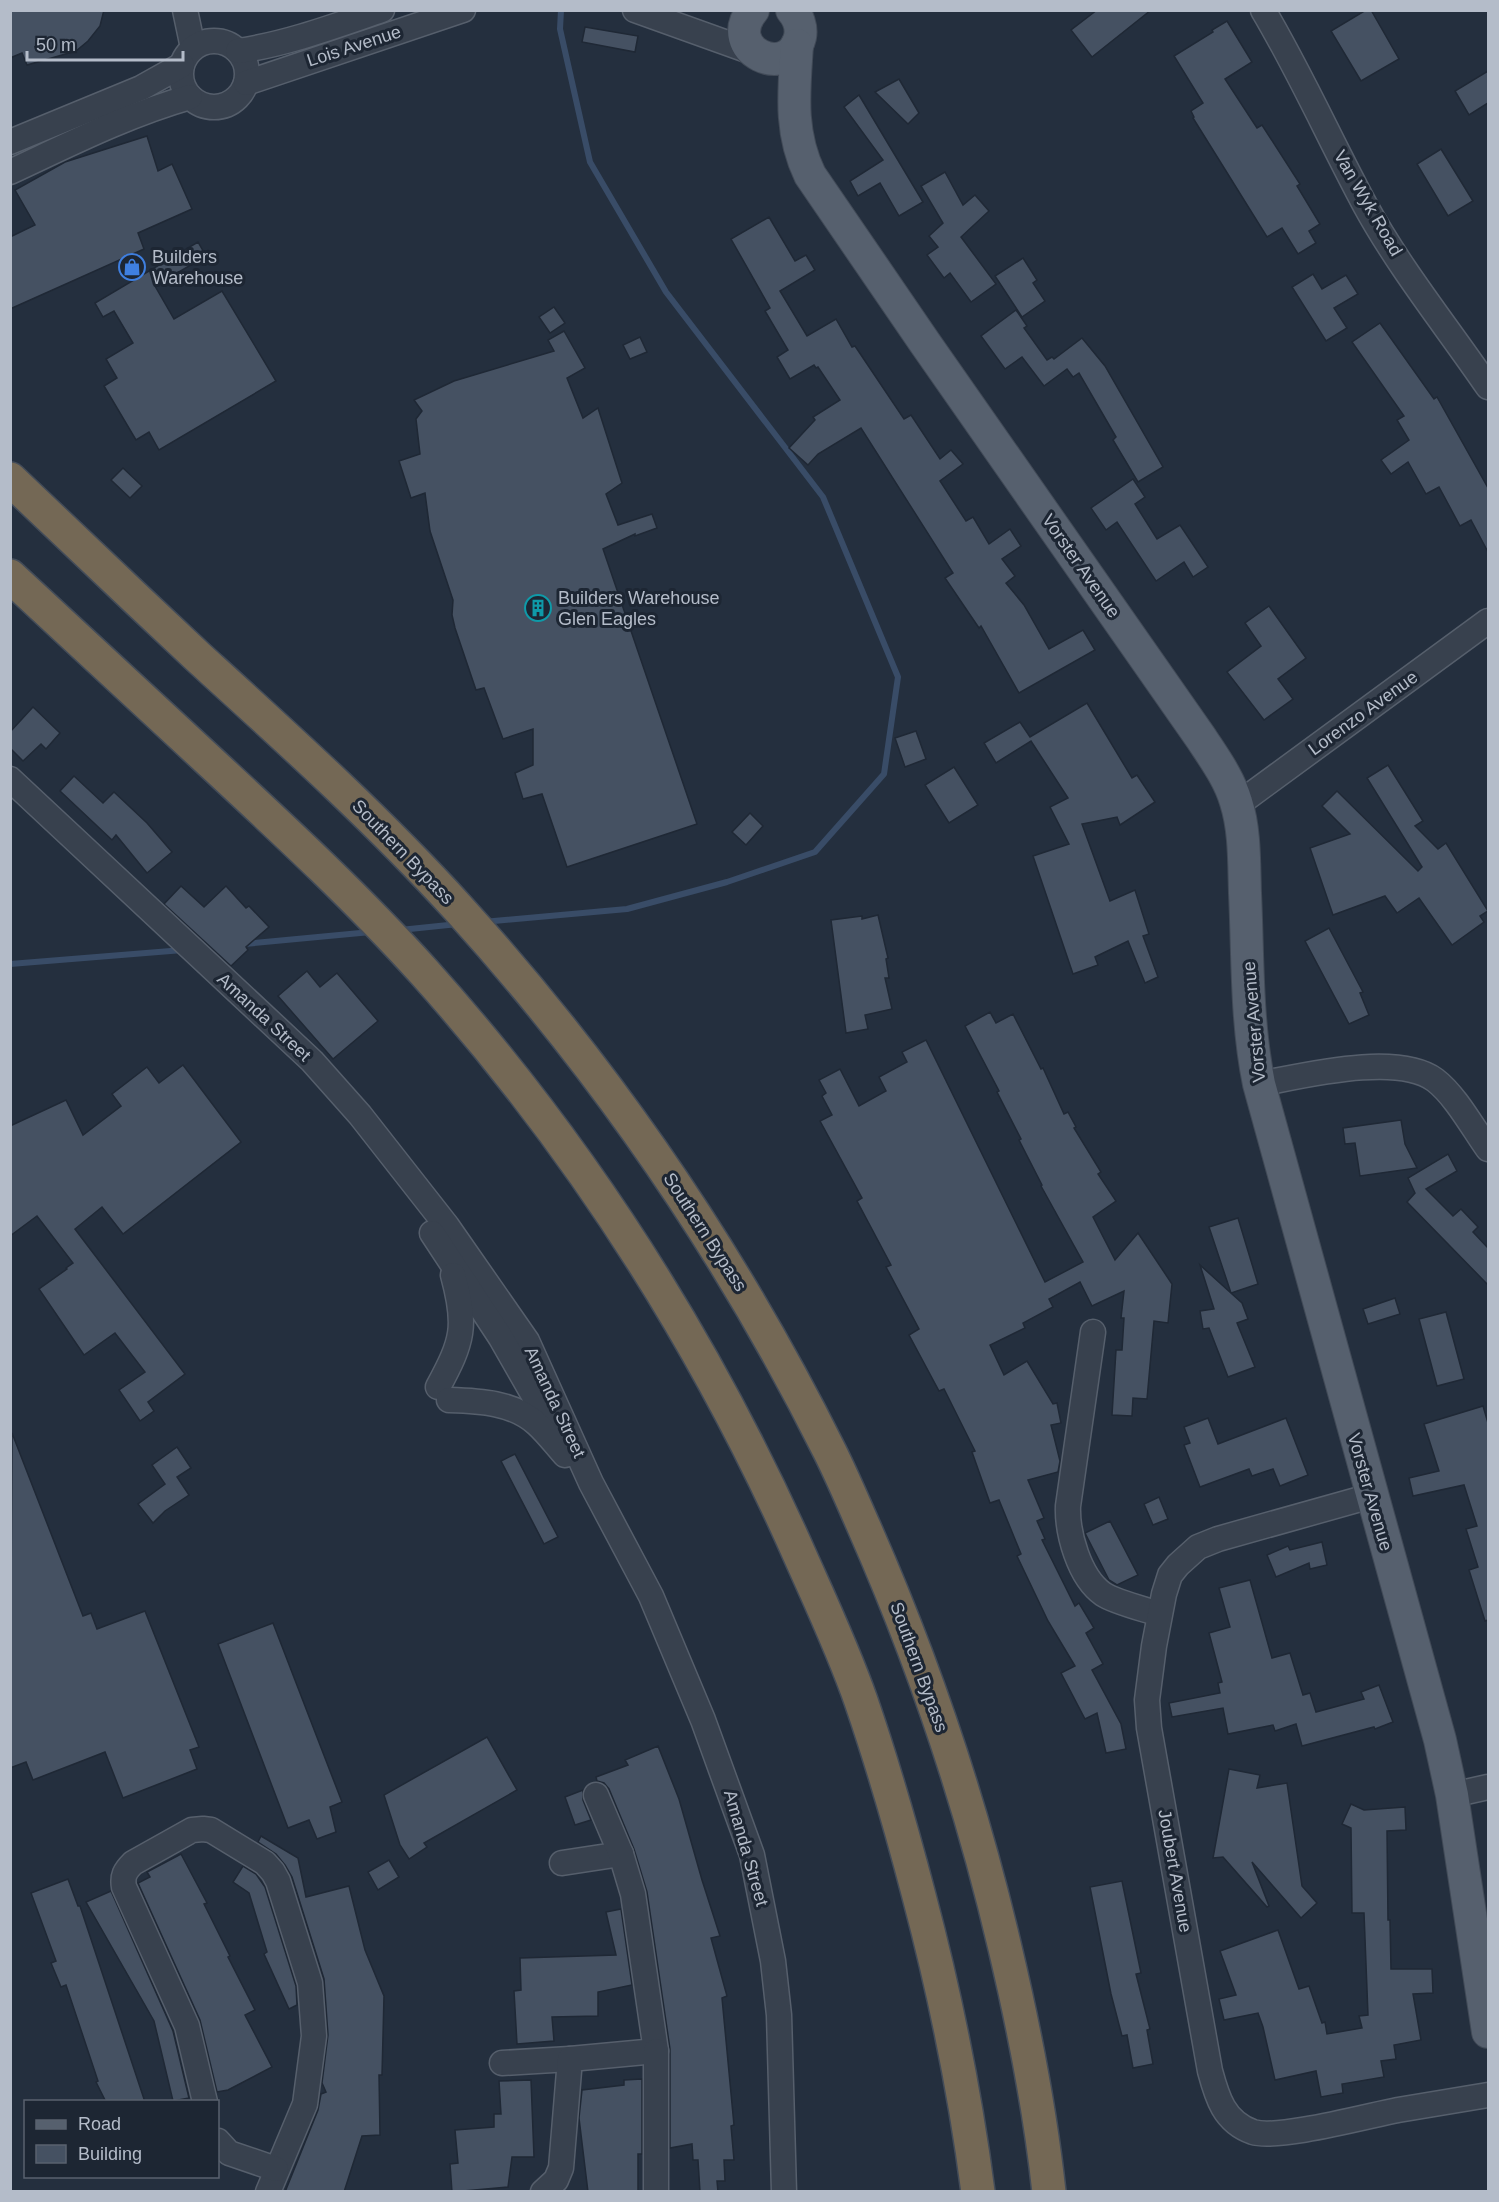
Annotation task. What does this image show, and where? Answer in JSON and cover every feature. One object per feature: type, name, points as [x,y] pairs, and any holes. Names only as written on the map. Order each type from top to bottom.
[{"type":"highway","name":"Southern Bypass","points":[[10,479],[165,627],[340,787],[457,907],[555,1022],[639,1133],[747,1298],[831,1453],[882,1566],[920,1663],[965,1794],[991,1886],[1021,2016],[1043,2138],[1049,2192]]},
{"type":"highway","points":[[10,576],[340,885],[424,973],[505,1068],[592,1184],[685,1329],[722,1392],[773,1494],[837,1639],[861,1701],[901,1828],[937,1965],[957,2055],[978,2192]]},
{"type":"main road","name":"Vorster Avenue","points":[[745,11],[744,33],[748,46],[760,56],[793,118]]},
{"type":"main road","name":"Vorster Avenue","points":[[760,56],[780,58],[787,55],[799,23]]},
{"type":"main road","name":"Vorster Avenue","points":[[799,23],[793,118],[799,149],[816,186],[1201,738],[1227,781],[1237,805],[1242,840],[1250,1018],[1259,1084],[1440,1740],[1452,1794],[1488,2032]]},
{"type":"street","points":[[185,10],[195,51]]},
{"type":"street","points":[[10,172],[120,120],[190,97],[181,76],[195,51],[200,10]]},
{"type":"street","name":"Lois Avenue","points":[[195,51],[221,41],[238,51],[260,48],[293,40],[382,10]]},
{"type":"street","name":"Lois Avenue","points":[[190,97],[200,104],[222,106],[232,101],[246,83],[464,10]]},
{"type":"street","points":[[635,10],[760,56]]},
{"type":"street","name":"Van Wyk Road","points":[[1263,10],[1292,60],[1377,225],[1488,387]]},
{"type":"street","points":[[10,142],[141,87],[195,51]]},
{"type":"street","points":[[238,51],[244,60],[247,72],[246,83]]},
{"type":"street","name":"Lorenzo Avenue","points":[[1237,805],[1488,621]]},
{"type":"street","name":"Amanda Street","points":[[10,779],[312,1061],[360,1115],[447,1226],[527,1341],[591,1483],[651,1596],[703,1720],[752,1855],[772,1951],[779,2015],[784,2192]]},
{"type":"street","name":"Amanda Street","points":[[10,799],[299,1068],[382,1166],[447,1254],[510,1353],[566,1455],[618,1551],[649,1616],[714,1776],[742,1862],[754,1915],[765,1989],[772,2192]]},
{"type":"street","points":[[1259,1084],[1329,1071],[1380,1067],[1411,1069],[1437,1081],[1488,1149]]},
{"type":"street","points":[[447,1254],[462,1321],[460,1340],[443,1393],[512,1409],[537,1424],[566,1455]]},
{"type":"street","points":[[1093,1332],[1068,1506],[1072,1542],[1092,1584],[1103,1594],[1159,1614]]},
{"type":"street","name":"Joubert Avenue","points":[[1371,1496],[1246,1530],[1198,1547],[1186,1556],[1170,1575],[1159,1614],[1149,1676],[1147,1700],[1149,1728],[1210,2071],[1224,2111],[1234,2121],[1251,2131],[1273,2134],[1488,2095]]},
{"type":"street","points":[[1452,1794],[1488,1787]]},
{"type":"street","points":[[596,1795],[621,1854],[633,1894],[656,2050],[656,2192]]},
{"type":"street","points":[[205,2100],[187,2026],[124,1887],[123,1879],[125,1871],[133,1863],[197,1829],[211,1830],[265,1863],[273,1872],[285,1898],[310,1983],[314,2036],[305,2104],[268,2192]]},
{"type":"street","points":[[562,1863],[621,1854]]},
{"type":"street","points":[[502,2062],[570,2059],[656,2050]]},
{"type":"street","points":[[543,2192],[556,2180],[561,2168],[570,2059]]},
{"type":"street","points":[[219,2141],[229,2154],[276,2169]]},
{"type":"building","points":[[10,10],[104,10],[100,26],[76,51],[27,65],[22,53],[10,58]]},
{"type":"building","points":[[1097,10],[1151,10],[1092,57],[1071,30]]},
{"type":"building","points":[[1366,10],[1371,10],[1399,59],[1361,81],[1331,31]]},
{"type":"building","points":[[1227,21],[1252,62],[1225,79],[1257,128],[1262,125],[1300,184],[1297,186],[1320,224],[1309,231],[1316,243],[1298,254],[1282,228],[1267,237],[1193,118],[1191,111],[1203,103],[1174,56]]},
{"type":"building","points":[[585,27],[638,36],[635,52],[582,42]]},
{"type":"building","points":[[1488,71],[1488,103],[1469,115],[1455,91]]},
{"type":"building","points":[[899,79],[919,113],[908,124],[875,92]]},
{"type":"building","points":[[859,95],[923,202],[899,216],[880,183],[858,196],[850,181],[883,160],[844,107]]},
{"type":"building","points":[[147,136],[158,171],[172,164],[192,209],[138,233],[144,249],[10,309],[10,237],[35,225],[15,190],[65,162]]},
{"type":"building","points":[[1441,149],[1473,201],[1448,216],[1417,164]]},
{"type":"building","points":[[945,172],[963,205],[975,195],[989,211],[961,237],[996,284],[971,302],[950,273],[944,278],[927,255],[938,247],[929,236],[943,223],[921,186]]},
{"type":"building","points":[[769,217],[795,261],[806,255],[815,270],[780,291],[807,336],[836,319],[852,347],[855,346],[904,419],[911,415],[940,459],[951,450],[963,464],[940,481],[966,521],[973,517],[989,544],[1010,529],[1021,546],[1002,559],[1015,576],[1006,583],[1024,605],[1049,649],[1083,630],[1095,650],[1019,693],[981,626],[979,628],[945,578],[953,573],[861,428],[818,454],[808,465],[789,448],[815,420],[813,417],[840,400],[818,367],[814,365],[790,379],[777,357],[788,350],[765,311],[770,308],[731,239]]},
{"type":"building","points":[[198,242],[206,256],[155,286],[174,319],[222,291],[276,381],[159,450],[149,432],[136,440],[104,386],[117,378],[106,359],[133,343],[114,311],[103,317],[95,303]]},
{"type":"building","points":[[1023,258],[1037,280],[1033,283],[1045,301],[1022,317],[995,276]]},
{"type":"building","points":[[1313,274],[1322,289],[1346,275],[1358,294],[1334,308],[1347,328],[1326,341],[1292,287]]},
{"type":"building","points":[[554,307],[565,323],[550,333],[539,317]]},
{"type":"building","points":[[1016,310],[1027,326],[1024,328],[1047,360],[1052,357],[1054,359],[1082,338],[1105,366],[1163,467],[1138,482],[1113,440],[1116,437],[1079,373],[1073,377],[1067,369],[1044,386],[1022,357],[1005,369],[981,336]]},
{"type":"building","points":[[1380,323],[1434,399],[1437,397],[1488,488],[1488,552],[1471,520],[1460,526],[1439,487],[1426,494],[1408,462],[1391,474],[1381,460],[1409,440],[1397,420],[1404,416],[1352,342]]},
{"type":"building","name":"Builders Warehouse Glen Eagles","points":[[564,331],[585,368],[567,378],[583,418],[598,408],[622,483],[606,494],[618,525],[652,514],[657,528],[635,536],[635,534],[603,549],[697,824],[567,867],[542,794],[523,799],[515,773],[533,765],[533,729],[503,739],[484,688],[476,690],[455,628],[452,615],[453,600],[430,531],[425,493],[411,498],[399,461],[420,454],[416,419],[422,411],[414,400],[454,381],[554,351],[548,340]]},
{"type":"building","points":[[640,337],[647,352],[630,359],[623,345]]},
{"type":"building","points":[[123,468],[142,486],[130,498],[111,480]]},
{"type":"building","points":[[1133,479],[1145,497],[1135,504],[1157,539],[1180,525],[1208,567],[1193,577],[1184,562],[1156,581],[1117,522],[1106,530],[1091,508]]},
{"type":"building","points":[[1269,606],[1306,658],[1278,679],[1293,699],[1264,720],[1227,672],[1261,646],[1245,623]]},
{"type":"building","points":[[1087,703],[1132,778],[1137,775],[1155,802],[1120,825],[1117,817],[1082,824],[1110,901],[1135,890],[1149,934],[1143,936],[1158,977],[1145,983],[1128,941],[1095,957],[1098,965],[1073,974],[1033,856],[1069,844],[1050,807],[1068,798],[1031,741],[996,763],[984,743],[1020,722],[1030,737]]},
{"type":"building","points":[[33,707],[60,733],[46,749],[41,744],[23,761],[10,748],[10,732]]},
{"type":"building","points":[[916,731],[926,759],[905,767],[895,738]]},
{"type":"building","points":[[1388,765],[1423,821],[1415,826],[1438,849],[1446,843],[1488,911],[1480,916],[1484,922],[1452,945],[1419,898],[1397,913],[1385,896],[1333,915],[1310,848],[1350,834],[1322,806],[1337,791],[1418,871],[1422,867],[1367,778]]},
{"type":"building","points":[[954,767],[978,805],[949,823],[925,785]]},
{"type":"building","points":[[74,776],[103,803],[114,792],[147,823],[172,852],[147,873],[116,835],[112,840],[60,791]]},
{"type":"building","points":[[750,813],[763,826],[746,845],[732,832]]},
{"type":"building","points":[[181,886],[204,907],[226,886],[246,908],[249,906],[269,927],[246,947],[248,950],[231,966],[164,904]]},
{"type":"building","points":[[878,915],[888,958],[886,959],[889,978],[885,978],[892,1009],[865,1015],[868,1029],[846,1033],[831,920],[862,916],[862,919]]},
{"type":"building","points":[[1329,928],[1363,992],[1360,993],[1369,1015],[1349,1024],[1305,941]]},
{"type":"building","points":[[307,971],[320,987],[337,973],[378,1021],[333,1059],[278,996]]},
{"type":"building","points":[[990,1012],[996,1023],[1013,1014],[1041,1069],[1043,1068],[1064,1114],[1068,1112],[1076,1127],[1074,1128],[1101,1172],[1098,1174],[1116,1201],[1093,1217],[1115,1260],[1138,1233],[1172,1284],[1168,1323],[1154,1321],[1147,1399],[1133,1398],[1132,1416],[1112,1415],[1116,1350],[1122,1350],[1124,1318],[1121,1318],[1124,1291],[1092,1306],[1080,1282],[1049,1299],[1053,1307],[1023,1323],[1025,1328],[990,1345],[1004,1375],[1027,1361],[1053,1404],[1057,1403],[1061,1423],[1051,1425],[1060,1461],[1058,1472],[1028,1480],[1044,1518],[1037,1521],[1045,1539],[1042,1540],[1075,1606],[1079,1603],[1094,1628],[1086,1633],[1103,1664],[1092,1670],[1121,1724],[1126,1749],[1106,1753],[1097,1713],[1085,1719],[1061,1673],[1075,1666],[1048,1621],[1017,1556],[1021,1554],[999,1500],[990,1503],[972,1452],[975,1451],[944,1389],[939,1391],[909,1335],[919,1329],[886,1267],[891,1265],[857,1201],[862,1198],[820,1121],[832,1115],[822,1096],[826,1093],[819,1080],[840,1069],[859,1106],[886,1091],[879,1077],[907,1062],[902,1052],[926,1040],[1045,1282],[1083,1262],[1041,1186],[1019,1140],[1021,1139],[997,1092],[999,1091],[965,1026]]},
{"type":"building","points":[[183,1065],[241,1142],[123,1234],[102,1207],[75,1229],[185,1374],[148,1402],[154,1411],[140,1421],[119,1390],[145,1372],[115,1333],[84,1355],[39,1289],[73,1263],[37,1216],[10,1236],[10,1126],[66,1100],[83,1135],[121,1106],[112,1094],[147,1067],[159,1083]]},
{"type":"building","points":[[1401,1120],[1405,1144],[1417,1168],[1360,1176],[1355,1143],[1345,1144],[1343,1128]]},
{"type":"building","points":[[1448,1154],[1457,1171],[1426,1189],[1453,1216],[1461,1209],[1478,1227],[1473,1232],[1488,1248],[1488,1285],[1407,1202],[1415,1193],[1408,1178]]},
{"type":"building","points":[[1238,1218],[1258,1284],[1231,1293],[1209,1227]]},
{"type":"building","points":[[1200,1265],[1242,1303],[1248,1319],[1237,1323],[1255,1367],[1228,1377],[1209,1328],[1203,1329],[1200,1311],[1214,1309]]},
{"type":"building","points":[[1395,1298],[1400,1314],[1368,1324],[1363,1309]]},
{"type":"building","points":[[1446,1312],[1464,1379],[1437,1386],[1419,1319]]},
{"type":"building","points":[[1483,1406],[1488,1423],[1488,1620],[1485,1621],[1469,1570],[1478,1567],[1466,1529],[1477,1526],[1464,1485],[1413,1496],[1409,1478],[1439,1471],[1424,1424]]},
{"type":"building","points":[[1208,1418],[1218,1444],[1286,1418],[1308,1475],[1280,1486],[1273,1469],[1252,1476],[1249,1469],[1200,1487],[1184,1445],[1190,1443],[1184,1427]]},
{"type":"building","points":[[12,1433],[83,1616],[91,1613],[97,1629],[145,1611],[199,1747],[190,1750],[197,1769],[123,1798],[105,1752],[33,1780],[26,1762],[10,1768]]},
{"type":"building","points":[[177,1447],[191,1468],[177,1477],[189,1495],[165,1511],[153,1523],[138,1504],[165,1484],[152,1465]]},
{"type":"building","points":[[515,1454],[558,1537],[544,1544],[501,1461]]},
{"type":"building","points":[[1159,1497],[1168,1519],[1153,1525],[1144,1504]]},
{"type":"building","points":[[1110,1521],[1138,1575],[1117,1585],[1109,1580],[1085,1533]]},
{"type":"building","points":[[1322,1542],[1327,1565],[1310,1569],[1309,1563],[1276,1577],[1267,1555],[1288,1546],[1290,1550]]},
{"type":"building","points":[[1250,1580],[1272,1658],[1290,1653],[1303,1695],[1310,1693],[1316,1712],[1364,1699],[1361,1692],[1379,1685],[1393,1722],[1375,1729],[1374,1727],[1302,1746],[1296,1724],[1275,1731],[1273,1725],[1228,1734],[1223,1708],[1172,1717],[1169,1703],[1220,1693],[1218,1683],[1222,1682],[1209,1633],[1230,1627],[1219,1588]]},
{"type":"building","points":[[273,1623],[342,1802],[330,1807],[336,1832],[317,1839],[309,1820],[288,1828],[218,1644]]},
{"type":"building","points":[[487,1737],[517,1790],[424,1843],[427,1847],[409,1859],[400,1845],[384,1795]]},
{"type":"building","points":[[658,1746],[679,1799],[720,1936],[711,1938],[727,1996],[722,1998],[734,2125],[731,2126],[734,2160],[724,2160],[725,2181],[717,2181],[718,2192],[700,2192],[698,2160],[693,2160],[692,2144],[670,2148],[670,2049],[647,1892],[634,1849],[609,1789],[604,1783],[597,1781],[596,1777],[628,1765],[625,1760]]},
{"type":"building","points":[[1229,1769],[1260,1775],[1257,1788],[1287,1783],[1302,1886],[1317,1903],[1301,1918],[1252,1862],[1269,1906],[1267,1907],[1223,1857],[1213,1858]]},
{"type":"building","points":[[583,1790],[583,1800],[591,1820],[575,1825],[565,1797]]},
{"type":"building","points":[[1351,1804],[1364,1810],[1405,1807],[1406,1830],[1387,1831],[1391,1969],[1432,1969],[1433,1993],[1413,1994],[1421,2040],[1394,2045],[1396,2059],[1381,2061],[1384,2077],[1342,2084],[1343,2093],[1321,2097],[1316,2071],[1275,2080],[1258,2013],[1224,2020],[1219,1999],[1236,1995],[1220,1951],[1278,1930],[1299,1989],[1309,1986],[1322,2023],[1325,2022],[1327,2034],[1362,2028],[1359,2016],[1368,2015],[1364,1913],[1352,1913],[1351,1828],[1342,1824]]},
{"type":"building","points":[[261,1836],[298,1858],[306,1897],[349,1886],[365,1950],[384,1996],[382,2075],[379,2075],[380,2135],[362,2136],[344,2192],[285,2192],[318,2110],[321,2094],[326,2092],[322,2083],[328,2035],[324,1979],[292,1877],[276,1854],[258,1842]]},
{"type":"building","points":[[181,1854],[207,1903],[204,1904],[255,2010],[245,2015],[272,2067],[228,2090],[217,2092],[200,2020],[138,1883],[150,1877],[147,1872]]},
{"type":"building","points":[[389,1860],[399,1877],[378,1890],[368,1872]]},
{"type":"building","points":[[243,1866],[256,1874],[265,1887],[296,1986],[297,2005],[289,2009],[264,1954],[267,1952],[249,1893],[233,1882]]},
{"type":"building","points":[[68,1879],[78,1906],[80,1906],[144,2100],[105,2100],[96,2082],[98,2081],[66,1985],[61,1987],[51,1963],[56,1961],[31,1893]]},
{"type":"building","points":[[1122,1881],[1141,1973],[1136,1974],[1150,2029],[1147,2030],[1153,2064],[1133,2068],[1127,2035],[1122,2036],[1111,1994],[1090,1887]]},
{"type":"building","points":[[111,1891],[173,2031],[189,2098],[173,2100],[154,2021],[86,1902]]},
{"type":"building","points":[[621,1909],[632,1985],[598,1992],[598,2016],[552,2017],[554,2041],[517,2044],[514,1991],[521,1990],[520,1958],[616,1955],[606,1912]]},
{"type":"building","points":[[642,2079],[642,2154],[638,2154],[638,2192],[588,2192],[579,2118],[582,2090],[624,2085],[624,2080]]},
{"type":"building","points":[[531,2080],[534,2157],[512,2157],[508,2187],[452,2192],[450,2164],[458,2163],[455,2130],[494,2127],[494,2114],[501,2114],[499,2081]]},
{"type":"waterway","points":[[483,922],[627,909],[727,882],[815,852],[884,774],[898,677],[823,497],[666,292],[590,162],[560,29],[561,10]]},
{"type":"waterway","points":[[400,930],[458,924]]},
{"type":"waterway","points":[[244,944],[371,932]]},
{"type":"waterway","points":[[10,964],[183,950]]},
{"type":"place","name":"Builders Warehouse","points":[[132,267]]},
{"type":"place","name":"Builders Warehouse Glen Eagles","points":[[538,608]]}]
